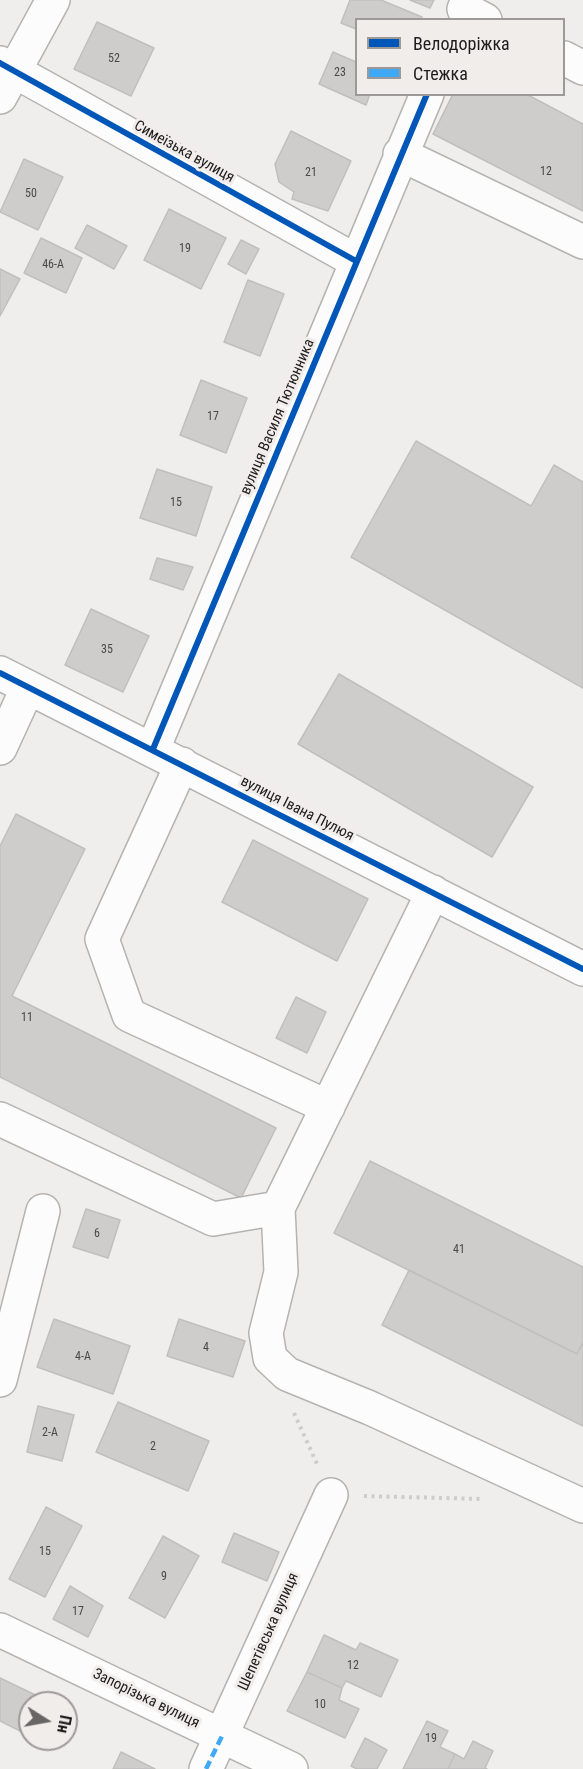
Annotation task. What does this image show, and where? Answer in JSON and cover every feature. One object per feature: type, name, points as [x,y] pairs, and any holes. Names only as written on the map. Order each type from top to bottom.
[{"type":"street","points":[[5,77],[52,0]]},
{"type":"street","points":[[565,59],[583,68]]},
{"type":"street","name":"Симеїзька вулиця","points":[[5,77],[356,261]]},
{"type":"street","name":"вулиця Василя Тютюнника","points":[[153,749],[426,96]]},
{"type":"street","points":[[400,154],[583,242]]},
{"type":"street","points":[[0,748],[14,680]]},
{"type":"street","name":"вулиця Івана Пулюя","points":[[14,680],[583,969]]},
{"type":"street","points":[[182,764],[102,939],[129,1015],[328,1107]]},
{"type":"street","points":[[433,892],[278,1208],[281,1272],[266,1334],[270,1358],[287,1374],[370,1408],[583,1506]]},
{"type":"street","points":[[0,1119],[213,1219],[278,1208]]},
{"type":"street","points":[[0,1380],[43,1211]]},
{"type":"street","name":"Шепетівська вулиця","points":[[206,1769],[331,1495]]},
{"type":"street","name":"Запорізька вулиця","points":[[0,1630],[291,1769]]},
{"type":"path","points":[[293,1411],[331,1495],[492,1499]]},
{"type":"building","points":[[350,0],[381,0],[422,17],[355,18],[355,29],[341,23]]},
{"type":"building","points":[[410,0],[434,0],[430,8]]},
{"type":"building","points":[[97,22],[154,48],[131,96],[74,69]]},
{"type":"building","points":[[333,52],[355,62],[355,96],[369,96],[366,105],[319,84]]},
{"type":"building","points":[[452,96],[530,96],[583,124],[583,211],[433,134]]},
{"type":"building","points":[[291,131],[351,161],[328,211],[292,199],[294,192],[279,182],[275,164]]},
{"type":"building","points":[[24,159],[63,177],[38,230],[0,212]]},
{"type":"building","points":[[169,209],[226,238],[201,289],[144,260]]},
{"type":"building","points":[[87,225],[127,246],[114,269],[75,248]]},
{"type":"building","points":[[41,238],[82,258],[66,293],[24,273]]},
{"type":"building","points":[[241,240],[259,249],[246,274],[228,264]]},
{"type":"building","points":[[0,269],[20,279],[0,316]]},
{"type":"building","points":[[248,280],[284,294],[260,356],[224,342]]},
{"type":"building","points":[[201,380],[247,398],[226,453],[180,435]]},
{"type":"building","points":[[416,441],[531,506],[554,465],[583,482],[583,688],[351,557]]},
{"type":"building","points":[[157,469],[212,487],[196,536],[140,518]]},
{"type":"building","points":[[157,558],[193,567],[183,590],[150,579]]},
{"type":"building","points":[[91,609],[149,636],[123,692],[65,665]]},
{"type":"building","points":[[339,674],[533,787],[492,857],[298,744]]},
{"type":"building","points":[[16,814],[85,849],[12,996],[276,1128],[241,1198],[0,1077],[0,846]]},
{"type":"building","points":[[253,840],[368,899],[337,961],[222,902]]},
{"type":"building","points":[[296,997],[326,1012],[307,1053],[276,1038]]},
{"type":"building","points":[[370,1161],[583,1267],[583,1342],[577,1354],[334,1233]]},
{"type":"building","points":[[86,1209],[120,1220],[108,1258],[73,1247]]},
{"type":"building","points":[[409,1270],[577,1354],[583,1342],[583,1426],[382,1325]]},
{"type":"building","points":[[54,1319],[130,1346],[113,1394],[37,1367]]},
{"type":"building","points":[[179,1319],[245,1341],[233,1377],[167,1356]]},
{"type":"building","points":[[118,1402],[209,1441],[188,1491],[96,1452]]},
{"type":"building","points":[[38,1406],[74,1415],[62,1461],[27,1452]]},
{"type":"building","points":[[46,1507],[82,1526],[45,1597],[9,1579]]},
{"type":"building","points":[[234,1533],[279,1552],[267,1581],[222,1562]]},
{"type":"building","points":[[163,1536],[199,1556],[165,1618],[129,1598]]},
{"type":"building","points":[[70,1586],[103,1606],[88,1637],[53,1619]]},
{"type":"building","points":[[324,1635],[356,1650],[360,1643],[398,1660],[381,1697],[346,1681],[342,1688],[307,1672]]},
{"type":"building","points":[[307,1672],[342,1688],[339,1700],[359,1709],[345,1738],[287,1711]]},
{"type":"building","points":[[0,1678],[27,1691],[18,1691],[18,1730],[0,1721]]},
{"type":"building","points":[[427,1721],[448,1731],[440,1747],[455,1754],[448,1769],[403,1769]]},
{"type":"building","points":[[365,1738],[387,1750],[377,1769],[357,1769],[351,1766]]},
{"type":"building","points":[[473,1741],[493,1751],[485,1768],[487,1769],[448,1769],[455,1754],[464,1759]]},
{"type":"building","points":[[121,1752],[155,1769],[113,1769]]},
{"type":"marked path","points":[[206,1769],[222,1736]]},
{"type":"cycle path","points":[[0,63],[356,261]]},
{"type":"cycle path","points":[[153,749],[426,96]]},
{"type":"cycle path","points":[[0,673],[583,969]]}]
